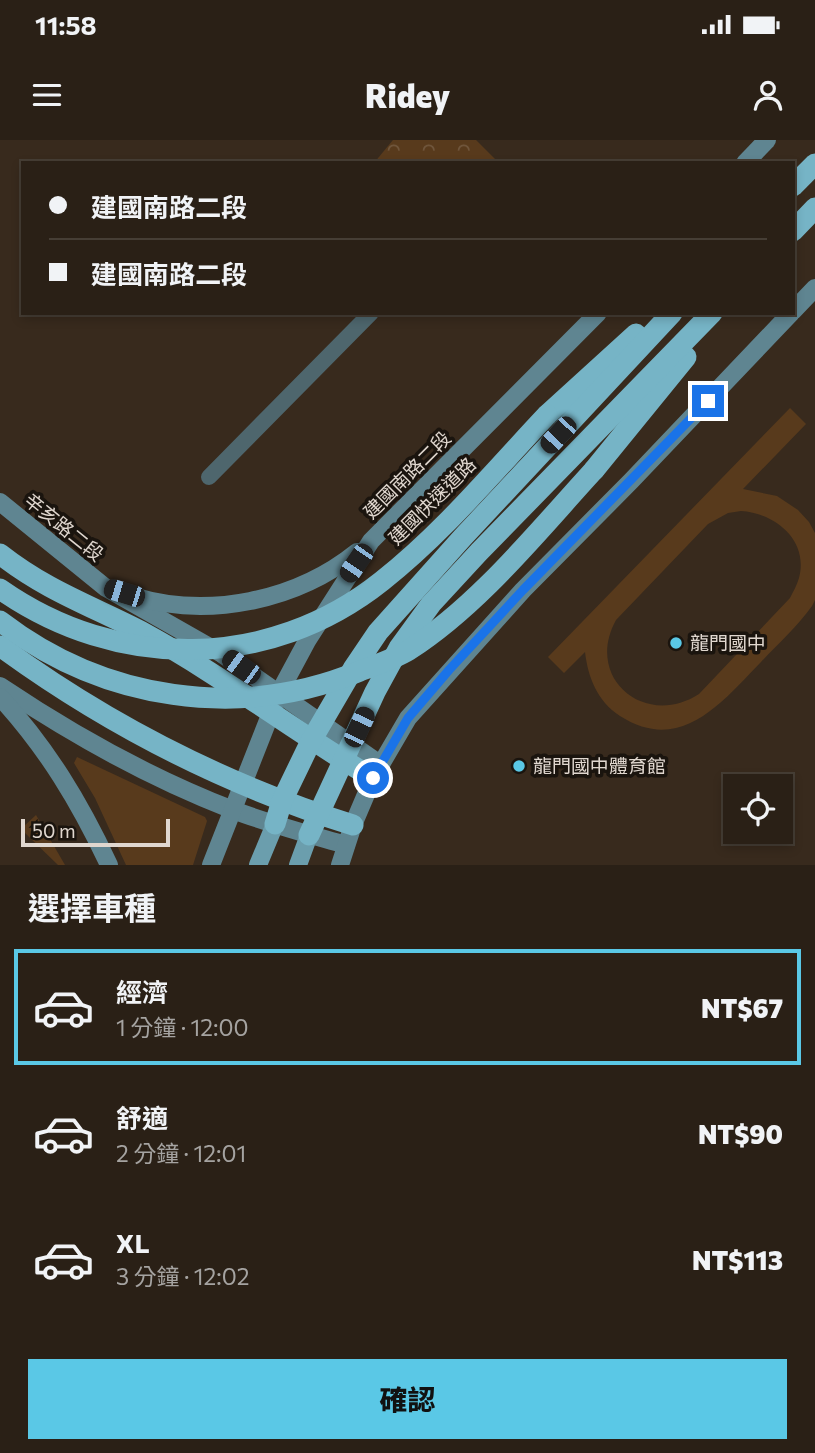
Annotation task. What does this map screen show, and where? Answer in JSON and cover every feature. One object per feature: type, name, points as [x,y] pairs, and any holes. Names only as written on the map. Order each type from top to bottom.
[{"type":"highway","points":[[795,184],[815,164]]},
{"type":"highway","points":[[795,229],[815,208]]},
{"type":"highway","name":"建國快速道路","points":[[0,589],[17,601],[78,630],[148,647],[190,651],[231,647],[301,629],[342,608],[382,582],[440,529],[547,415],[656,315]]},
{"type":"highway","points":[[275,824],[282,801],[316,733],[378,632],[670,315]]},
{"type":"highway","points":[[0,621],[22,638],[77,668],[145,691],[201,698],[239,698],[284,693],[336,681],[376,665],[407,651],[468,604],[594,470],[720,315]]},
{"type":"highway","points":[[309,835],[399,648],[431,604],[707,318]]},
{"type":"highway","points":[[0,554],[23,572],[60,594],[144,634],[275,705],[377,771]]},
{"type":"highway","points":[[0,646],[79,701],[131,731],[242,785],[319,815],[349,835]]},
{"type":"main road","points":[[258,865],[275,824]]},
{"type":"main road","points":[[298,865],[309,835]]},
{"type":"street","points":[[747,161],[767,140]]},
{"type":"street","points":[[795,309],[815,288]]},
{"type":"street","points":[[209,477],[369,315]]},
{"type":"street","name":"建國南路二段","points":[[232,809],[275,705],[307,641],[371,541],[596,315]]},
{"type":"street","points":[[340,865],[349,835],[377,771],[408,718],[523,590],[632,481],[789,315]]},
{"type":"street","name":"辛亥路二段","points":[[0,502],[106,588],[222,654],[275,705]]},
{"type":"street","points":[[106,588],[149,601],[192,606],[236,604],[279,594],[319,577],[346,561],[371,541]]},
{"type":"street","points":[[0,686],[53,721],[129,763],[232,809],[309,835],[349,835]]},
{"type":"street","points":[[0,697],[53,762],[86,815],[109,865]]},
{"type":"street","points":[[211,865],[232,809]]},
{"type":"green space","points":[[393,140],[476,140],[497,161],[376,161]]},
{"type":"green space","points":[[790,408],[806,424],[743,489],[777,496],[798,510],[809,522],[815,533],[815,600],[794,628],[731,693],[699,719],[681,727],[662,730],[642,727],[620,716],[605,703],[591,679],[585,652],[564,673],[548,657]],"holes":[[[728,513],[754,513],[777,523],[794,541],[799,552],[799,578],[790,598],[699,694],[679,703],[659,705],[641,701],[625,692],[614,678],[608,661],[608,641],[616,620],[708,524]]]},
{"type":"green space","points":[[77,757],[205,817],[207,821],[193,865],[126,865],[95,798],[74,763]]},
{"type":"green space","points":[[36,815],[65,865],[58,865],[23,831],[22,828]]},
{"type":"place","name":"龍門國中","points":[[676,643]]},
{"type":"place","name":"龍門國中體育館","points":[[519,766]]},
{"type":"route","points":[[373,778],[408,718],[449,670],[523,590],[708,401]]}]
